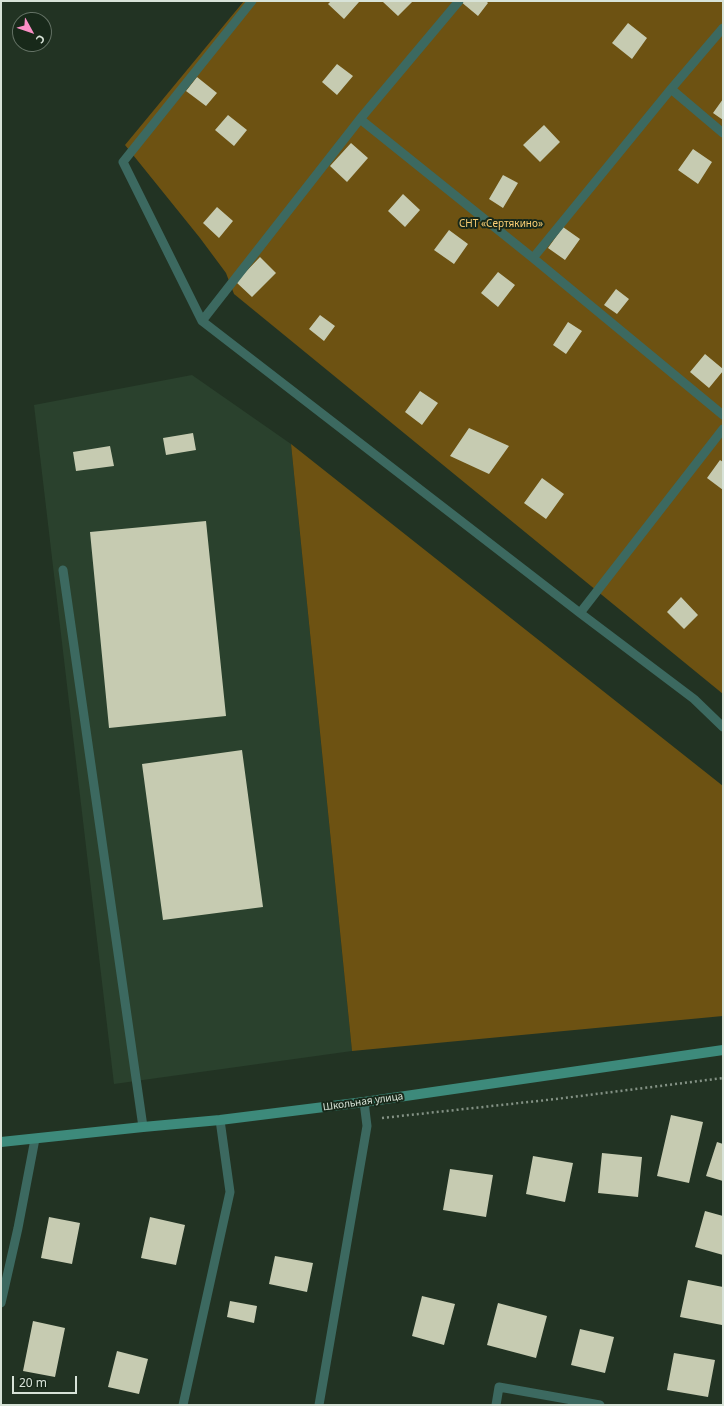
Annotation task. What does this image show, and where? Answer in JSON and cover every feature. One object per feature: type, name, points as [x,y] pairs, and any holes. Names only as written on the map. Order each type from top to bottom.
[{"type":"street","name":"Школьная улица","points":[[1,1142],[220,1120],[364,1102],[723,1050]]},
{"type":"lane","points":[[252,1],[123,162],[202,321],[580,613],[694,699],[723,727]]},
{"type":"lane","points":[[202,321],[360,119],[459,1]]},
{"type":"lane","points":[[533,258],[671,89],[723,28]]},
{"type":"lane","points":[[671,89],[723,133]]},
{"type":"lane","points":[[360,119],[533,258],[723,416]]},
{"type":"lane","points":[[580,613],[723,429]]},
{"type":"lane","points":[[63,570],[143,1127]]},
{"type":"lane","points":[[319,1405],[366,1126],[364,1102]]},
{"type":"lane","points":[[183,1405],[230,1192],[220,1120]]},
{"type":"lane","points":[[1,1303],[18,1228],[35,1139]]},
{"type":"lane","points":[[496,1405],[499,1387],[600,1405]]},
{"type":"shaded area","points":[[192,375],[291,444],[352,1051],[114,1084],[34,405]]},
{"type":"green space","name":"СНТ «Сертякино»","points":[[244,1],[723,1],[723,694],[234,294],[226,273],[200,238],[125,145]]},
{"type":"green space","points":[[291,444],[723,786],[723,1016],[352,1051]]},
{"type":"building","points":[[331,1],[359,2],[344,19],[328,4]]},
{"type":"building","points":[[413,1],[398,16],[383,2]]},
{"type":"building","points":[[460,1],[486,1],[488,3],[478,16]]},
{"type":"building","points":[[628,23],[647,38],[632,59],[612,43]]},
{"type":"building","points":[[337,64],[353,76],[337,95],[322,82]]},
{"type":"building","points":[[197,77],[217,93],[206,106],[186,91]]},
{"type":"building","points":[[723,99],[723,120],[713,113]]},
{"type":"building","points":[[228,115],[247,130],[234,146],[215,130]]},
{"type":"building","points":[[544,125],[560,142],[540,162],[523,145]]},
{"type":"building","points":[[351,143],[368,158],[347,182],[330,166]]},
{"type":"building","points":[[693,149],[712,162],[698,184],[678,170]]},
{"type":"building","points":[[503,175],[518,183],[503,208],[489,199]]},
{"type":"building","points":[[403,194],[420,210],[405,227],[388,211]]},
{"type":"building","points":[[217,207],[233,221],[219,238],[203,223]]},
{"type":"building","points":[[563,227],[580,239],[565,260],[548,248]]},
{"type":"building","points":[[449,230],[468,244],[454,264],[434,250]]},
{"type":"building","points":[[260,257],[276,273],[252,297],[236,282]]},
{"type":"building","points":[[498,272],[515,285],[498,307],[481,293]]},
{"type":"building","points":[[616,289],[629,299],[617,314],[604,305]]},
{"type":"building","points":[[320,315],[335,326],[324,341],[309,329]]},
{"type":"building","points":[[568,322],[582,331],[566,354],[553,345]]},
{"type":"building","points":[[705,354],[723,369],[709,388],[690,372]]},
{"type":"building","points":[[420,391],[438,403],[422,425],[405,412]]},
{"type":"building","points":[[469,428],[509,446],[489,474],[450,456]]},
{"type":"building","points":[[193,433],[196,450],[166,455],[163,438]]},
{"type":"building","points":[[110,446],[114,466],[76,471],[73,452]]},
{"type":"building","points":[[720,460],[723,462],[723,490],[707,478]]},
{"type":"building","points":[[542,478],[564,494],[546,519],[524,503]]},
{"type":"building","points":[[206,521],[226,716],[109,728],[90,532]]},
{"type":"building","points":[[681,597],[698,615],[684,629],[667,612]]},
{"type":"building","points":[[242,750],[263,907],[163,920],[142,764]]},
{"type":"building","points":[[671,1115],[703,1122],[689,1183],[657,1176]]},
{"type":"building","points":[[717,1142],[723,1144],[723,1181],[706,1176]]},
{"type":"building","points":[[602,1153],[642,1157],[638,1197],[598,1193]]},
{"type":"building","points":[[533,1156],[573,1163],[565,1202],[526,1194]]},
{"type":"building","points":[[450,1169],[493,1175],[486,1217],[443,1210]]},
{"type":"building","points":[[705,1211],[723,1216],[723,1255],[695,1247]]},
{"type":"building","points":[[49,1217],[80,1223],[72,1264],[41,1258]]},
{"type":"building","points":[[150,1217],[185,1225],[176,1265],[141,1258]]},
{"type":"building","points":[[275,1256],[313,1263],[307,1292],[269,1284]]},
{"type":"building","points":[[688,1280],[723,1287],[722,1325],[680,1317]]},
{"type":"building","points":[[422,1296],[455,1304],[444,1345],[412,1336]]},
{"type":"building","points":[[230,1301],[257,1306],[254,1323],[227,1317]]},
{"type":"building","points":[[498,1303],[547,1316],[536,1358],[487,1345]]},
{"type":"building","points":[[33,1321],[65,1328],[55,1377],[23,1371]]},
{"type":"building","points":[[580,1329],[614,1337],[605,1373],[571,1365]]},
{"type":"building","points":[[117,1351],[148,1359],[139,1394],[108,1387]]},
{"type":"building","points":[[674,1353],[715,1360],[708,1397],[667,1390]]}]
